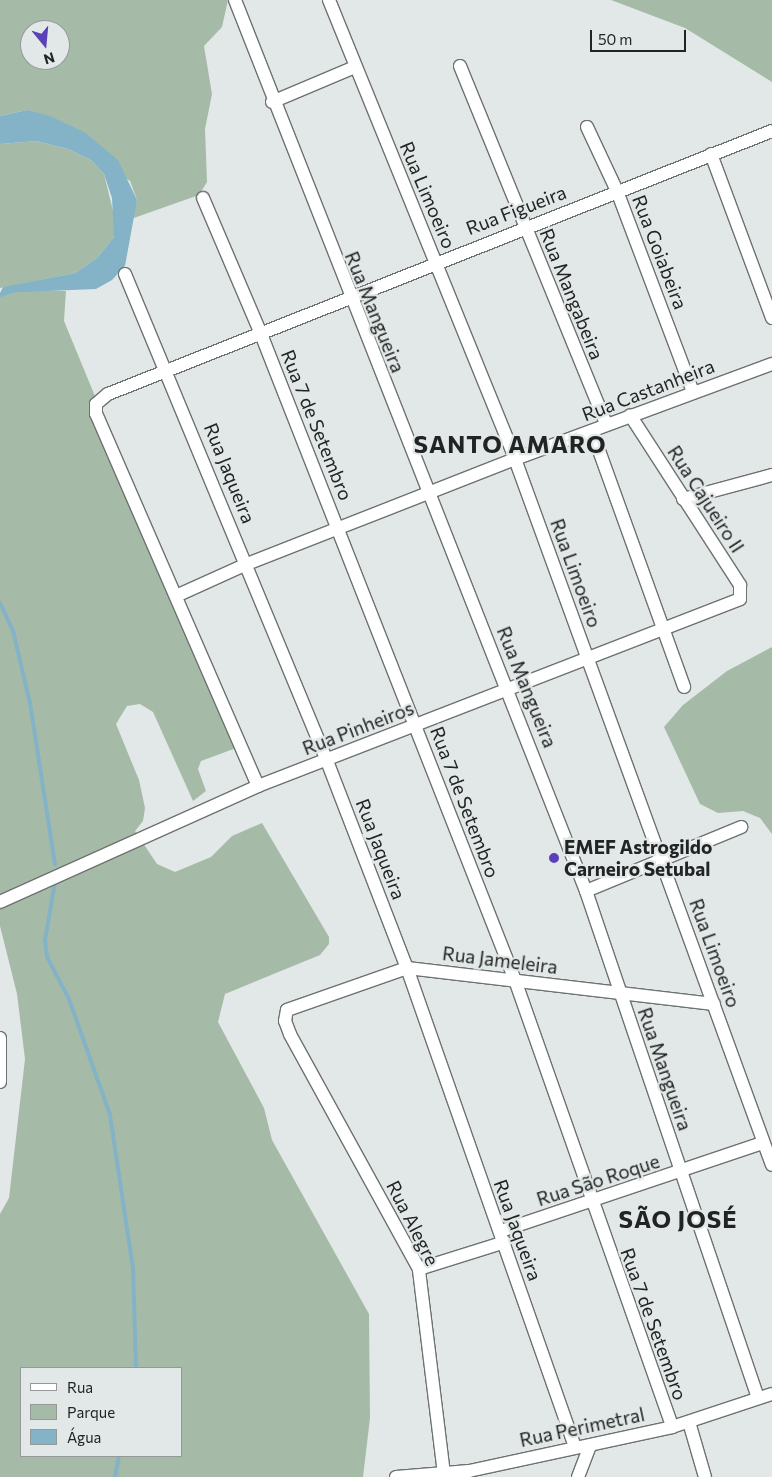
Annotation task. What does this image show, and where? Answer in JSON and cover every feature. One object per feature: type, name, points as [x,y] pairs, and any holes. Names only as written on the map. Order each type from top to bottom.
[{"type":"street","name":"Rua Mangueira","points":[[235,0],[272,102],[427,494],[509,691],[586,891],[758,1398]]},
{"type":"street","name":"Rua Limoeiro","points":[[329,0],[515,459],[587,661],[714,1004],[763,1144],[772,1163]]},
{"type":"street","name":"Rua Mangabeira","points":[[460,66],[524,227],[606,424]]},
{"type":"street","points":[[272,102],[355,67]]},
{"type":"street","name":"Rua Goiabeira","points":[[587,127],[617,191],[693,392]]},
{"type":"street","name":"Rua Figueira","points":[[176,596],[96,414],[96,404],[108,394],[350,299],[524,227],[772,131]]},
{"type":"street","points":[[712,154],[772,318]]},
{"type":"street","name":"Rua 7 de Setembro","points":[[203,198],[261,334],[515,980],[590,1201],[672,1427]]},
{"type":"street","name":"Rua Jaqueira","points":[[125,274],[168,370],[247,564],[327,761],[407,968],[503,1237],[538,1350],[575,1447]]},
{"type":"street","name":"Rua Castanheira","points":[[176,596],[247,564],[515,459],[772,364]]},
{"type":"street","name":"Rua Cajueiro II","points":[[630,416],[682,500],[740,585],[742,596],[735,602]]},
{"type":"street","points":[[592,431],[684,687]]},
{"type":"street","points":[[682,500],[772,475]]},
{"type":"street","points":[[176,596],[258,786]]},
{"type":"street","name":"Rua Pinheiros","points":[[0,902],[258,786],[663,632],[735,602]]},
{"type":"street","points":[[586,891],[661,858],[741,827]]},
{"type":"street","name":"Rua Jameleira","points":[[287,1010],[407,968],[515,980],[621,995],[714,1004]]},
{"type":"street","name":"Rua Alegre","points":[[287,1010],[285,1021],[290,1034],[419,1269],[444,1474]]},
{"type":"street","points":[[0,1038],[0,1082]]},
{"type":"street","name":"Rua São Roque","points":[[419,1269],[590,1201],[681,1173],[763,1144]]},
{"type":"street","name":"Rua Perimetral","points":[[396,1477],[469,1474],[575,1447],[672,1427],[772,1394]]},
{"type":"street","points":[[689,1422],[705,1477]]},
{"type":"street","points":[[578,1477],[590,1445]]},
{"type":"green space","points":[[0,0],[228,0],[222,27],[204,46],[212,94],[205,129],[207,182],[199,195],[131,219],[137,200],[130,181],[27,110],[0,116]]},
{"type":"green space","points":[[611,0],[772,0],[772,82],[685,28]]},
{"type":"green space","points":[[36,141],[68,149],[91,160],[104,174],[116,223],[114,237],[97,258],[75,273],[0,288],[0,144]]},
{"type":"green space","points":[[8,290],[66,291],[64,321],[173,585],[247,744],[201,761],[198,769],[206,791],[193,801],[153,712],[140,704],[127,706],[116,724],[139,780],[145,808],[143,821],[135,831],[157,864],[175,872],[211,857],[232,836],[262,823],[329,937],[329,944],[320,955],[225,994],[218,1022],[264,1108],[272,1140],[369,1314],[370,1418],[363,1477],[0,1477],[0,1214],[9,1198],[25,1059],[17,994],[0,926],[0,293]]},
{"type":"green space","points":[[772,647],[772,834],[760,818],[743,811],[718,813],[700,804],[664,727],[683,705],[727,671]]},
{"type":"water","points":[[27,110],[50,116],[86,133],[118,160],[137,200],[125,266],[112,280],[96,289],[0,293],[3,287],[75,273],[97,258],[114,237],[112,198],[104,174],[91,160],[68,149],[36,141],[0,144],[0,116]]},
{"type":"waterway","points":[[0,295],[19,289]]},
{"type":"waterway","points":[[0,603],[13,631],[30,703],[55,864]]},
{"type":"waterway","points":[[55,882],[45,940],[47,957],[69,999],[110,1115],[133,1268],[136,1367]]},
{"type":"waterway","points":[[115,1477],[119,1457]]},
{"type":"place","name":"EMEF Astrogildo Carneiro Setubal","points":[[554,858]]},
{"type":"district","name":"SANTO AMARO","points":[[510,444]]},
{"type":"district","name":"SÃO JOSÉ","points":[[678,1219]]}]
